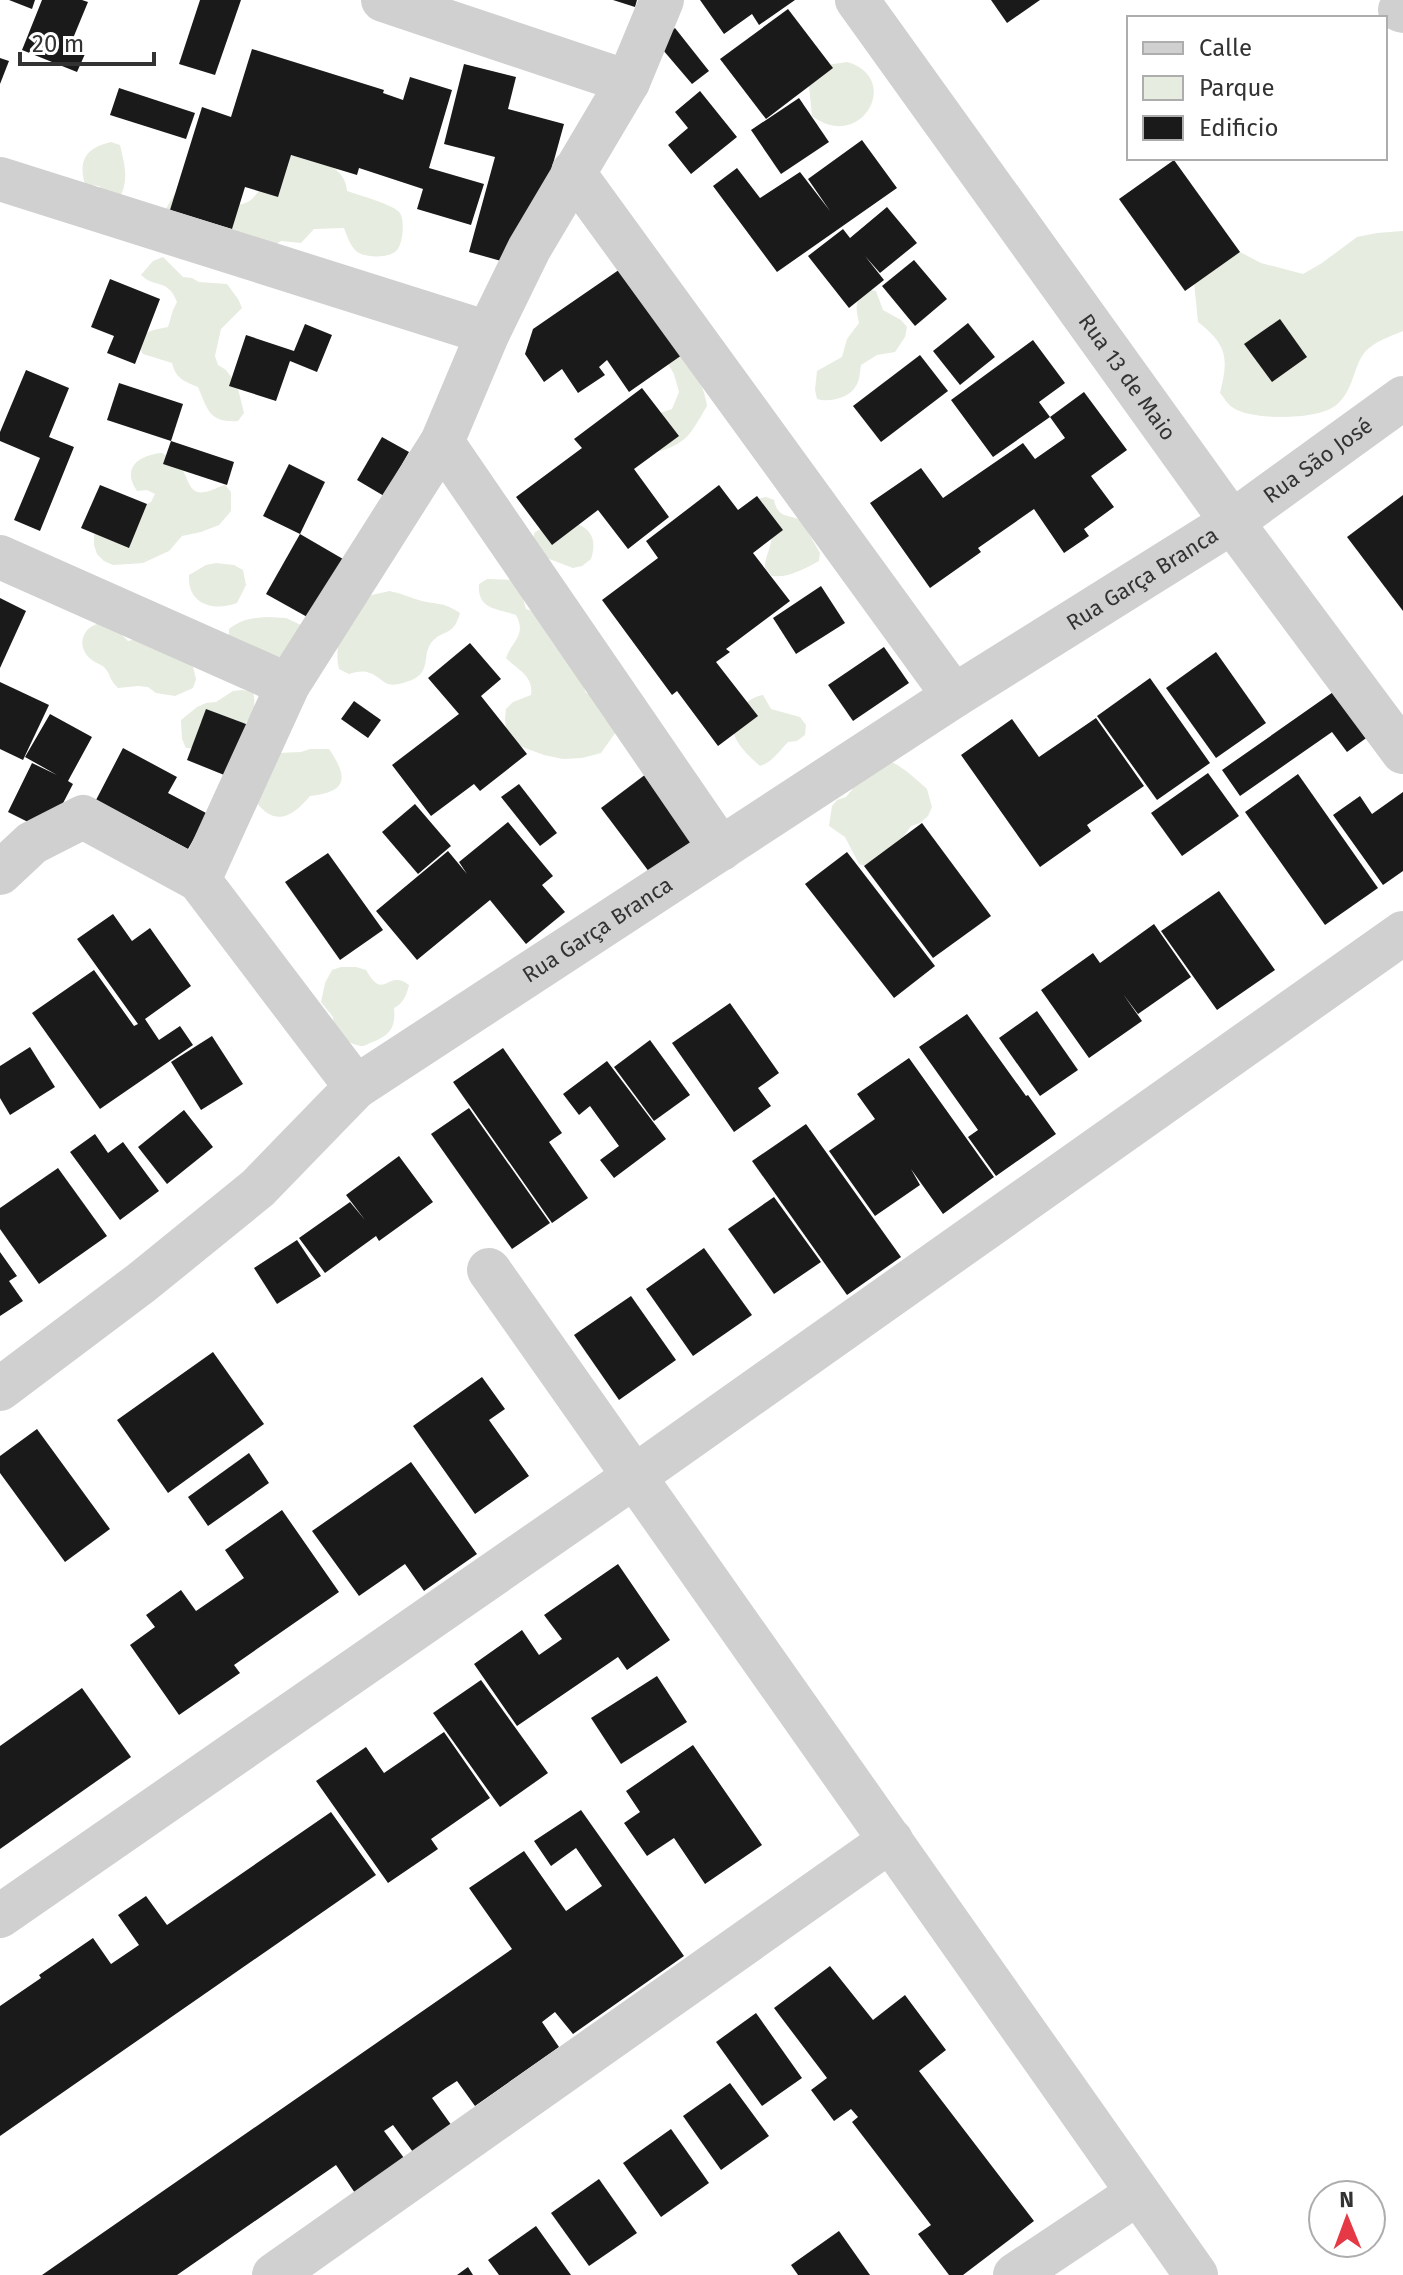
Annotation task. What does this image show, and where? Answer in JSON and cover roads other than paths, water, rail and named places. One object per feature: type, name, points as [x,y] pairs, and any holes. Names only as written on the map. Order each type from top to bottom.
[{"type":"street","points":[[383,0],[628,82]]},
{"type":"street","points":[[199,880],[288,685],[442,442],[488,333],[529,249],[628,82],[662,0]]},
{"type":"street","name":"Rua 13 de Maio","points":[[857,0],[1232,522],[1403,752]]},
{"type":"street","points":[[573,172],[954,696]]},
{"type":"street","points":[[0,179],[488,333]]},
{"type":"street","name":"Rua São José","points":[[1232,522],[1403,398]]},
{"type":"street","points":[[442,442],[721,849]]},
{"type":"street","name":"Rua Garça Branca","points":[[0,1389],[141,1283],[258,1188],[356,1087],[954,696],[1232,522]]},
{"type":"street","points":[[0,557],[288,685]]},
{"type":"street","points":[[0,873],[32,843],[83,817],[199,880],[356,1087]]},
{"type":"street","points":[[0,1916],[635,1476],[1403,933]]},
{"type":"street","points":[[489,1270],[1196,2275]]},
{"type":"street","points":[[274,2275],[891,1840]]},
{"type":"street","points":[[1015,2275],[1138,2193]]}]
